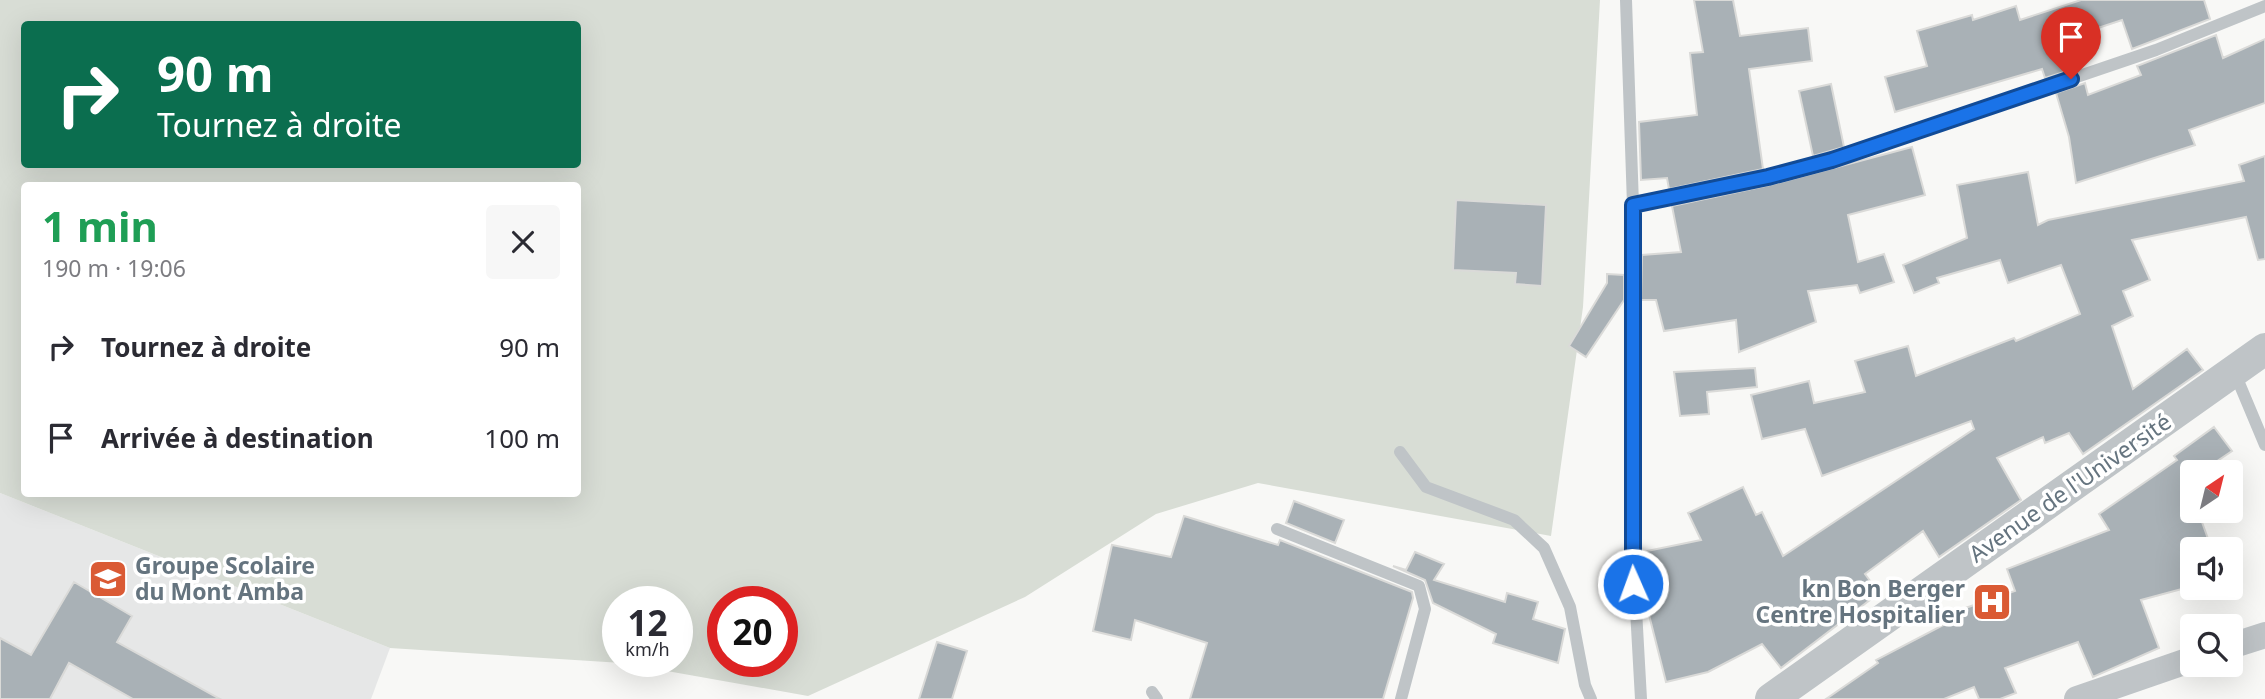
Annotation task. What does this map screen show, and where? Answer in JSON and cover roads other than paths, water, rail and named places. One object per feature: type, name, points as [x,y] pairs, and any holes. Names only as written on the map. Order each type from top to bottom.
[{"type":"street","name":"Avenue de l'Université","points":[[1787,694],[2265,349]]},
{"type":"street","points":[[2243,642],[2265,635]]},
{"type":"street","points":[[2077,699],[2180,663]]},
{"type":"lane","points":[[1626,0],[1633,205],[1632,538],[1642,699]]},
{"type":"lane","points":[[1633,205],[1768,177],[1832,160],[2156,50],[2265,6]]},
{"type":"lane","points":[[2234,372],[2265,445]]},
{"type":"lane","points":[[1400,452],[1426,487],[1514,520],[1544,548],[1570,607],[1585,685],[1591,699]]},
{"type":"lane","points":[[1277,529],[1419,586],[1425,609],[1401,699]]},
{"type":"place","name":"Groupe Scolaire du Mont Amba","points":[[108,579]]},
{"type":"place","name":"kn Bon Berger Centre Hospitalier","points":[[1992,602]]}]
